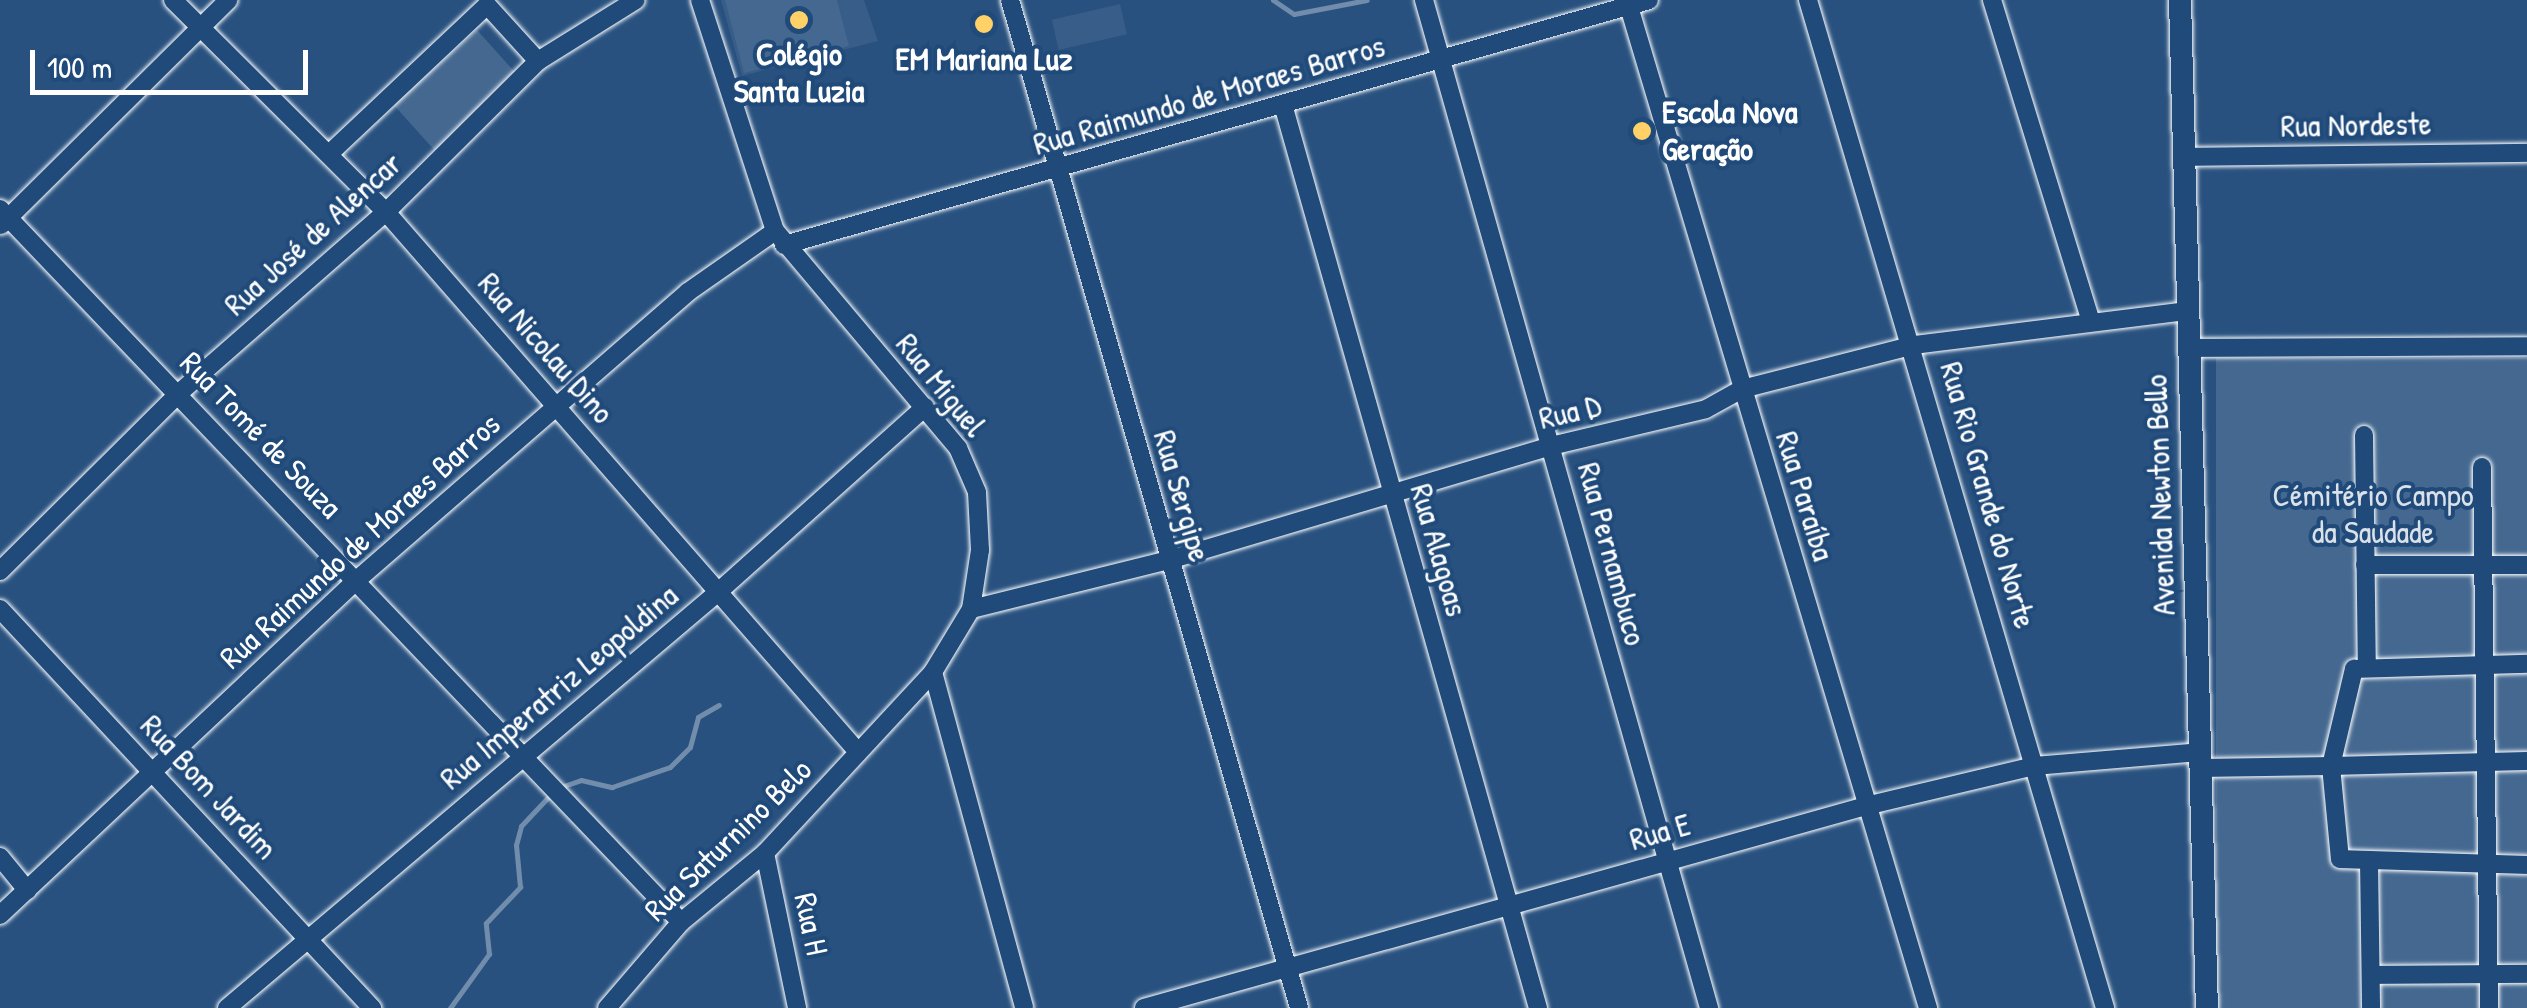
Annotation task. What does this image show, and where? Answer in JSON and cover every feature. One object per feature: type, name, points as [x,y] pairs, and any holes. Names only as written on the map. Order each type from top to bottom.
[{"type":"main road","name":"Avenida Newton Bello","points":[[2180,0],[2206,1002]]},
{"type":"street","name":"Rua Nicolau Dino","points":[[173,0],[386,212],[858,752]]},
{"type":"street","points":[[3,217],[228,0]]},
{"type":"street","name":"Rua José de Alencar","points":[[0,570],[179,393],[386,212],[538,61],[636,0]]},
{"type":"street","name":"Rua Miguel","points":[[700,0],[779,238],[958,448],[977,492],[982,520],[971,610],[933,672]]},
{"type":"street","name":"Rua Sergipe","points":[[1010,0],[1299,1008]]},
{"type":"street","name":"Rua Raimundo de Moraes Barros","points":[[0,915],[358,579],[688,292],[779,238],[1057,171],[1649,0]]},
{"type":"street","name":"Rua Rio Grande do Norte","points":[[1808,0],[1914,345],[2105,1008]]},
{"type":"street","points":[[1992,0],[2091,321]]},
{"type":"street","name":"Rua Paraíba","points":[[1628,3],[1928,1008]]},
{"type":"street","points":[[329,154],[486,5],[496,8],[538,61]]},
{"type":"street","name":"Rua Pernambuco","points":[[1426,6],[1664,862],[1709,1008]]},
{"type":"street","name":"Rua Alagoas","points":[[1284,108],[1538,1008]]},
{"type":"street","name":"Rua Nordeste","points":[[2185,156],[2527,153]]},
{"type":"street","name":"Rua Tomé de Souza","points":[[3,217],[358,579],[681,922]]},
{"type":"street","name":"Rua D","points":[[971,610],[1169,560],[1551,446],[1706,409],[1742,389],[1914,345],[2188,311]]},
{"type":"street","points":[[2188,348],[2527,346]]},
{"type":"street","name":"Rua Imperatriz Leopoldina","points":[[227,1008],[717,592],[925,406]]},
{"type":"street","points":[[2364,435],[2368,668]]},
{"type":"street","points":[[2482,467],[2489,1008]]},
{"type":"street","points":[[2365,565],[2527,565]]},
{"type":"street","name":"Rua Bom Jardim","points":[[0,610],[154,770],[372,1008]]},
{"type":"street","points":[[2527,664],[2368,668],[2350,674],[2331,766],[2336,858],[2527,865]]},
{"type":"street","points":[[933,672],[1024,1008]]},
{"type":"street","name":"Rua Saturnino Belo","points":[[607,1008],[681,922],[765,853],[933,672]]},
{"type":"street","name":"Rua E","points":[[1144,1008],[1866,806],[2034,766],[2200,760],[2331,766],[2527,761]]},
{"type":"street","name":"Rua H","points":[[765,853],[797,1008]]},
{"type":"street","points":[[0,856],[26,890]]},
{"type":"street","points":[[2369,861],[2371,1008]]},
{"type":"street","points":[[2371,975],[2527,974]]},
{"type":"shaded area","name":"Colégio Santa Luzia","points":[[721,0],[864,0],[878,41],[742,76]]},
{"type":"shaded area","points":[[1120,4],[1127,34],[1059,50],[1052,20]]},
{"type":"green space","name":"Colégio Santa Luzia","points":[[725,0],[837,0],[849,46],[744,73]]},
{"type":"green space","points":[[477,30],[518,76],[435,151],[394,105]]},
{"type":"green space","name":"Cémitério Campo da Saudade","points":[[2216,358],[2527,358],[2527,1008],[2216,1008]]},
{"type":"waterway","points":[[1273,0],[1294,14],[1367,0]]},
{"type":"waterway","points":[[561,787],[581,780],[612,787],[670,767],[690,747],[698,717],[719,705]]},
{"type":"waterway","points":[[450,1008],[489,954],[486,923],[520,887],[516,845],[521,826],[552,793]]},
{"type":"place","name":"Colégio Santa Luzia","points":[[799,20]]},
{"type":"place","name":"EM Mariana Luz","points":[[984,24]]},
{"type":"place","name":"Escola Nova Geração","points":[[1642,131]]}]
